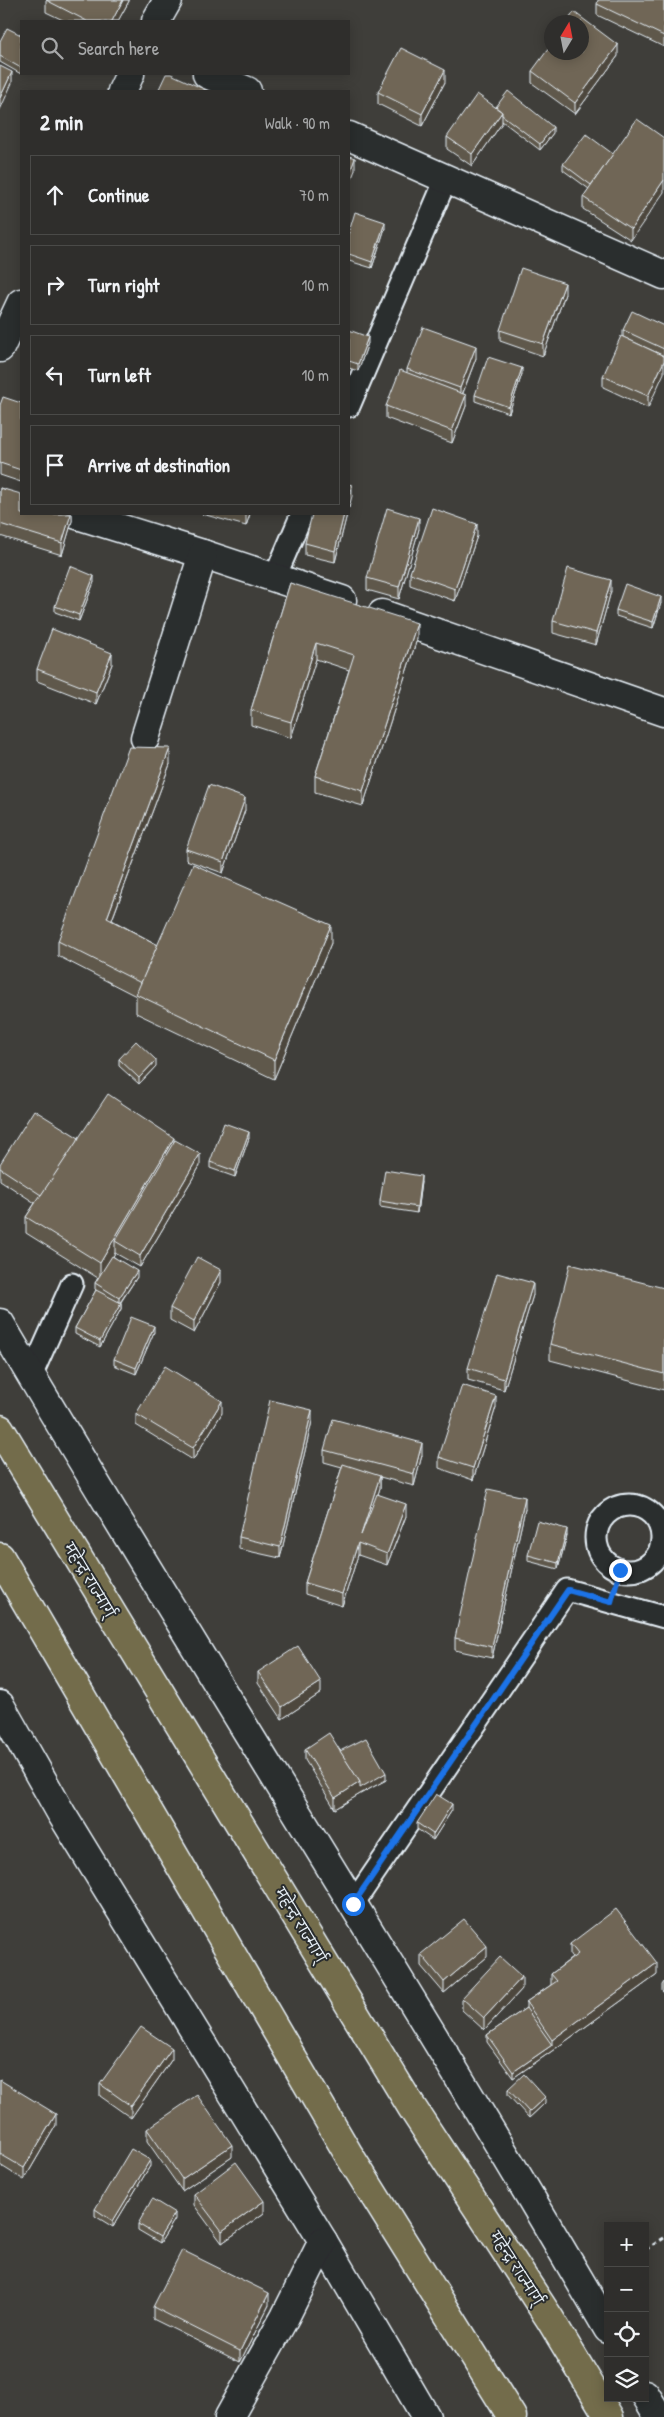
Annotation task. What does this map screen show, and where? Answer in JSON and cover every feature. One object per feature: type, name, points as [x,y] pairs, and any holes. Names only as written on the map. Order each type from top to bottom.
[{"type":"highway","name":"महेन्द्र राज्मार्ग्","points":[[0,1430],[411,2106],[550,2319],[609,2417]]},
{"type":"highway","points":[[0,1557],[349,2155],[512,2417]]},
{"type":"street","points":[[157,20],[168,0]]},
{"type":"street","points":[[122,90],[130,75]]},
{"type":"street","points":[[209,75],[245,90]]},
{"type":"street","points":[[350,136],[664,275]]},
{"type":"street","points":[[0,348],[20,305]]},
{"type":"street","points":[[77,515],[275,577],[664,712]]},
{"type":"street","points":[[145,738],[204,554]]},
{"type":"street","points":[[0,1323],[101,1495],[496,2139],[604,2322]]},
{"type":"street","points":[[0,1705],[61,1813],[323,2241],[426,2417]]},
{"type":"street","points":[[229,2417],[285,2317],[323,2241]]},
{"type":"street","points":[[649,2401],[659,2417]]},
{"type":"lane","points":[[350,404],[446,179]]},
{"type":"lane","points":[[275,577],[302,515]]},
{"type":"lane","points":[[31,1376],[72,1284]]},
{"type":"lane","points":[[611,1602],[620,1570]]},
{"type":"lane","points":[[353,1904],[568,1590],[664,1618]]},
{"type":"path","points":[[649,2247],[664,2238]]},
{"type":"building","points":[[46,0],[123,0],[113,20],[85,20]]},
{"type":"building","points":[[598,0],[664,0],[664,36],[597,4]]},
{"type":"building","points":[[589,23],[618,45],[575,103],[532,71],[544,55],[544,60],[589,60]]},
{"type":"building","points":[[7,28],[20,34],[20,67],[0,56],[0,41]]},
{"type":"building","points":[[401,48],[445,70],[422,114],[378,92]]},
{"type":"building","points":[[0,66],[12,72],[0,98]]},
{"type":"building","points":[[166,75],[173,75],[206,90],[158,90]]},
{"type":"building","points":[[508,91],[553,127],[540,144],[502,115],[502,112],[496,107]]},
{"type":"building","points":[[477,94],[502,112],[472,154],[447,137]]},
{"type":"building","points":[[637,119],[664,138],[664,180],[631,229],[583,197]]},
{"type":"building","points":[[586,134],[613,154],[591,185],[563,164]]},
{"type":"building","points":[[350,156],[355,158],[350,172]]},
{"type":"building","points":[[355,212],[385,222],[372,262],[350,254],[350,229]]},
{"type":"building","points":[[521,268],[565,283],[543,344],[500,330]]},
{"type":"building","points":[[632,311],[664,326],[664,349],[623,330]]},
{"type":"building","points":[[423,327],[476,346],[460,388],[407,369]]},
{"type":"building","points":[[350,330],[368,337],[358,364],[350,361]]},
{"type":"building","points":[[621,336],[664,356],[664,361],[648,396],[603,376]]},
{"type":"building","points":[[488,357],[522,368],[509,407],[475,395]]},
{"type":"building","points":[[400,370],[466,395],[452,431],[386,406]]},
{"type":"building","points":[[3,397],[20,403],[20,470],[0,463],[0,405]]},
{"type":"building","points":[[0,488],[20,494],[20,515],[71,515],[62,543],[0,524]]},
{"type":"building","points":[[387,508],[419,518],[399,587],[367,578]]},
{"type":"building","points":[[432,508],[477,524],[455,589],[410,573]]},
{"type":"building","points":[[312,515],[344,515],[335,551],[305,543]]},
{"type":"building","points":[[70,566],[94,576],[79,615],[55,606]]},
{"type":"building","points":[[568,568],[611,580],[596,633],[553,621]]},
{"type":"building","points":[[290,583],[417,623],[363,791],[315,776],[354,655],[316,643],[291,722],[251,710]]},
{"type":"building","points":[[625,584],[661,597],[653,622],[616,610]]},
{"type":"building","points":[[52,629],[112,653],[96,692],[37,669]]},
{"type":"building","points":[[129,747],[170,748],[107,918],[158,945],[141,983],[58,941]]},
{"type":"building","points":[[209,785],[245,798],[223,862],[186,849]]},
{"type":"building","points":[[193,864],[331,925],[274,1060],[136,994]]},
{"type":"building","points":[[136,1041],[156,1060],[139,1078],[119,1059]]},
{"type":"building","points":[[108,1094],[174,1138],[100,1263],[26,1217]]},
{"type":"building","points":[[34,1110],[79,1138],[41,1195],[0,1168],[0,1164]]},
{"type":"building","points":[[224,1123],[249,1132],[235,1171],[210,1162]]},
{"type":"building","points":[[175,1140],[200,1154],[140,1256],[115,1241]]},
{"type":"building","points":[[385,1170],[421,1176],[417,1207],[380,1201]]},
{"type":"building","points":[[112,1256],[137,1271],[119,1298],[95,1283]]},
{"type":"building","points":[[197,1257],[221,1270],[194,1321],[170,1308]]},
{"type":"building","points":[[570,1264],[664,1288],[664,1374],[550,1344]]},
{"type":"building","points":[[497,1273],[533,1283],[504,1379],[468,1368]]},
{"type":"building","points":[[96,1290],[121,1303],[100,1341],[75,1328]]},
{"type":"building","points":[[131,1317],[154,1326],[136,1368],[114,1359]]},
{"type":"building","points":[[165,1366],[222,1401],[193,1448],[136,1414]]},
{"type":"building","points":[[462,1385],[496,1396],[473,1468],[439,1457]]},
{"type":"building","points":[[270,1400],[312,1410],[280,1547],[239,1537]]},
{"type":"building","points":[[333,1419],[422,1443],[414,1474],[324,1450]]},
{"type":"building","points":[[343,1464],[380,1476],[361,1535],[377,1494],[406,1504],[387,1554],[358,1543],[342,1594],[305,1583]]},
{"type":"building","points":[[488,1489],[525,1497],[492,1647],[455,1638]]},
{"type":"building","points":[[537,1521],[567,1529],[558,1563],[528,1555]]},
{"type":"building","points":[[298,1646],[321,1682],[282,1707],[258,1672]]},
{"type":"building","points":[[329,1733],[360,1782],[335,1798],[305,1749]]},
{"type":"building","points":[[366,1738],[386,1773],[360,1788],[360,1782],[340,1751]]},
{"type":"building","points":[[436,1794],[452,1804],[433,1834],[417,1823]]},
{"type":"building","points":[[616,1909],[657,1963],[552,2040],[526,2002],[557,1981],[551,1974],[578,1954],[570,1944]]},
{"type":"building","points":[[464,1919],[487,1946],[444,1982],[421,1954]]},
{"type":"building","points":[[500,1957],[522,1977],[484,2018],[462,1998]]},
{"type":"building","points":[[526,2008],[552,2045],[513,2072],[487,2035]]},
{"type":"building","points":[[141,2027],[172,2048],[131,2106],[100,2084]]},
{"type":"building","points":[[524,2074],[545,2097],[529,2112],[508,2089]]},
{"type":"building","points":[[0,2080],[56,2114],[24,2168],[0,2154]]},
{"type":"building","points":[[197,2095],[232,2145],[182,2179],[147,2129]]},
{"type":"building","points":[[131,2149],[150,2160],[113,2221],[95,2209]]},
{"type":"building","points":[[236,2162],[264,2201],[222,2231],[194,2194]]},
{"type":"building","points":[[152,2199],[175,2213],[160,2237],[138,2224]]},
{"type":"building","points":[[182,2250],[269,2293],[240,2351],[153,2307]]},
{"type":"route","points":[[353,1904],[568,1590],[611,1602],[620,1570]]}]
